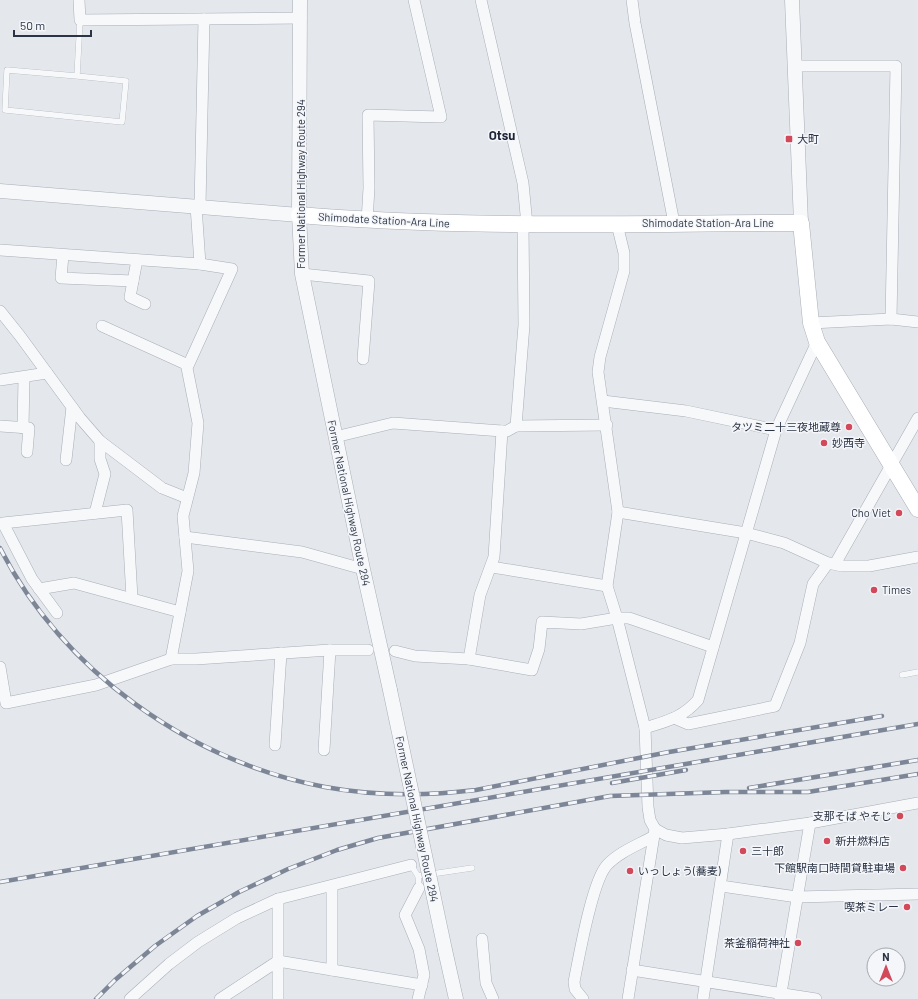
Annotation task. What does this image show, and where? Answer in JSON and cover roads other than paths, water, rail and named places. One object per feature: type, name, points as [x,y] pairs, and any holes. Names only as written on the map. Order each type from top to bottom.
[{"type":"main road","name":"Shimodate Station-Ara Line","points":[[299,215],[366,221],[525,225],[802,223]]},
{"type":"main road","points":[[802,223],[811,323],[817,342],[890,466],[918,509]]},
{"type":"street","points":[[79,0],[80,20],[301,18]]},
{"type":"street","name":"Former National Highway Route 294","points":[[300,0],[299,215],[302,274],[363,569],[456,999]]},
{"type":"street","points":[[366,221],[369,188],[368,115],[441,118],[414,0]]},
{"type":"street","points":[[481,0],[523,183],[525,225],[524,325],[516,426]]},
{"type":"street","points":[[632,0],[635,23],[674,223]]},
{"type":"street","points":[[792,0],[802,223]]},
{"type":"street","points":[[200,264],[198,206],[204,19]]},
{"type":"street","points":[[794,66],[896,66],[891,319]]},
{"type":"street","points":[[0,191],[299,215]]},
{"type":"street","points":[[618,224],[624,253],[624,271],[600,357],[598,372],[607,425],[618,512],[607,586],[618,618],[645,728],[648,807],[654,832],[628,999]]},
{"type":"street","points":[[0,250],[200,264],[232,269],[187,368],[198,423],[194,473],[183,516],[188,570],[170,659]]},
{"type":"street","points":[[63,255],[61,278],[133,281]]},
{"type":"street","points":[[137,260],[130,297],[145,304]]},
{"type":"street","points":[[302,274],[369,282],[364,359]]},
{"type":"street","points":[[0,311],[72,407],[100,441],[162,488],[187,498]]},
{"type":"street","points":[[811,323],[891,319],[918,322]]},
{"type":"street","points":[[102,326],[188,365]]},
{"type":"street","points":[[645,728],[674,718],[689,710],[698,700],[776,430],[817,342]]},
{"type":"street","points":[[0,380],[24,378],[48,373]]},
{"type":"street","points":[[23,428],[24,378]]},
{"type":"street","points":[[603,401],[686,412],[776,430]]},
{"type":"street","points":[[66,460],[72,407]]},
{"type":"street","points":[[674,718],[688,724],[776,706],[800,643],[812,584],[831,563],[918,418]]},
{"type":"street","points":[[335,437],[393,423],[502,432],[507,432],[516,426],[607,425]]},
{"type":"street","points":[[0,426],[29,428],[27,452]]},
{"type":"street","points":[[469,659],[480,595],[492,567],[494,557],[502,432]]},
{"type":"street","points":[[95,513],[105,474],[100,459],[100,441]]},
{"type":"street","points":[[57,613],[32,579],[3,523],[127,510],[132,598]]},
{"type":"street","points":[[618,512],[746,533],[784,543],[831,563],[842,566],[869,566],[918,557]]},
{"type":"street","points":[[185,537],[302,552],[363,569]]},
{"type":"street","points":[[492,567],[607,586]]},
{"type":"street","points":[[39,589],[74,583],[180,612]]},
{"type":"street","points":[[395,651],[415,656],[469,659],[532,670],[539,649],[542,622],[581,624],[618,618],[629,618],[713,647]]},
{"type":"street","points":[[0,667],[6,703],[96,685],[170,659],[196,659],[330,650],[368,650]]},
{"type":"street","points":[[324,750],[330,650]]},
{"type":"street","points":[[275,745],[281,653]]},
{"type":"street","points":[[583,999],[574,989],[574,982],[598,882],[606,866],[613,859],[654,832],[682,838],[728,834],[810,823],[918,803]]},
{"type":"street","points":[[780,996],[810,823]]},
{"type":"street","points":[[704,999],[728,834]]},
{"type":"street","points":[[130,999],[169,964],[198,942],[237,918],[278,899],[411,865]]},
{"type":"street","points":[[332,886],[332,970]]},
{"type":"street","points":[[720,886],[797,897],[918,894]]},
{"type":"street","points":[[418,999],[424,975],[419,949],[405,915],[419,888]]},
{"type":"street","points":[[278,899],[278,999]]},
{"type":"street","points":[[483,939],[486,983],[493,999]]},
{"type":"street","points":[[220,999],[278,962],[422,984]]},
{"type":"street","points":[[632,970],[706,981],[780,996],[816,999]]},
{"type":"lane","points":[[77,76],[80,20]]},
{"type":"lane","points":[[7,70],[77,76],[126,81],[122,122],[4,110],[7,70]]},
{"type":"lane","points":[[902,675],[918,672]]},
{"type":"lane","points":[[411,865],[418,876],[419,888]]},
{"type":"lane","points":[[418,876],[472,868]]},
{"type":"railway","points":[[0,548],[26,593],[58,634],[95,671],[135,704],[179,732],[226,756],[275,774],[325,787],[362,792],[400,794],[476,790],[669,752],[882,716]]},
{"type":"railway","points":[[0,882],[918,724]]},
{"type":"railway","points":[[749,788],[918,760]]},
{"type":"railway","points":[[612,783],[686,770]]},
{"type":"railway","points":[[96,999],[115,980],[155,946],[197,916],[239,892],[288,869],[337,850],[378,838],[610,796],[726,792],[808,792],[918,774]]},
{"type":"place","name":"大町","points":[[789,139]]},
{"type":"place","name":"タツミ二十三夜地蔵尊","points":[[849,427]]},
{"type":"place","name":"妙西寺","points":[[824,443]]},
{"type":"place","name":"Cho Viet","points":[[899,513]]},
{"type":"place","name":"Times","points":[[874,590]]},
{"type":"place","name":"支那そば やそじ","points":[[900,816]]},
{"type":"place","name":"新井燃料店","points":[[827,841]]},
{"type":"place","name":"三十郎","points":[[743,851]]},
{"type":"place","name":"下館駅南口時間貸駐車場","points":[[903,868]]},
{"type":"place","name":"いっしょう(蕎麦)","points":[[630,871]]},
{"type":"place","name":"喫茶ミレー","points":[[907,907]]},
{"type":"place","name":"茶釜稲荷神社","points":[[798,943]]},
{"type":"district","name":"Otsu","points":[[502,135]]}]
